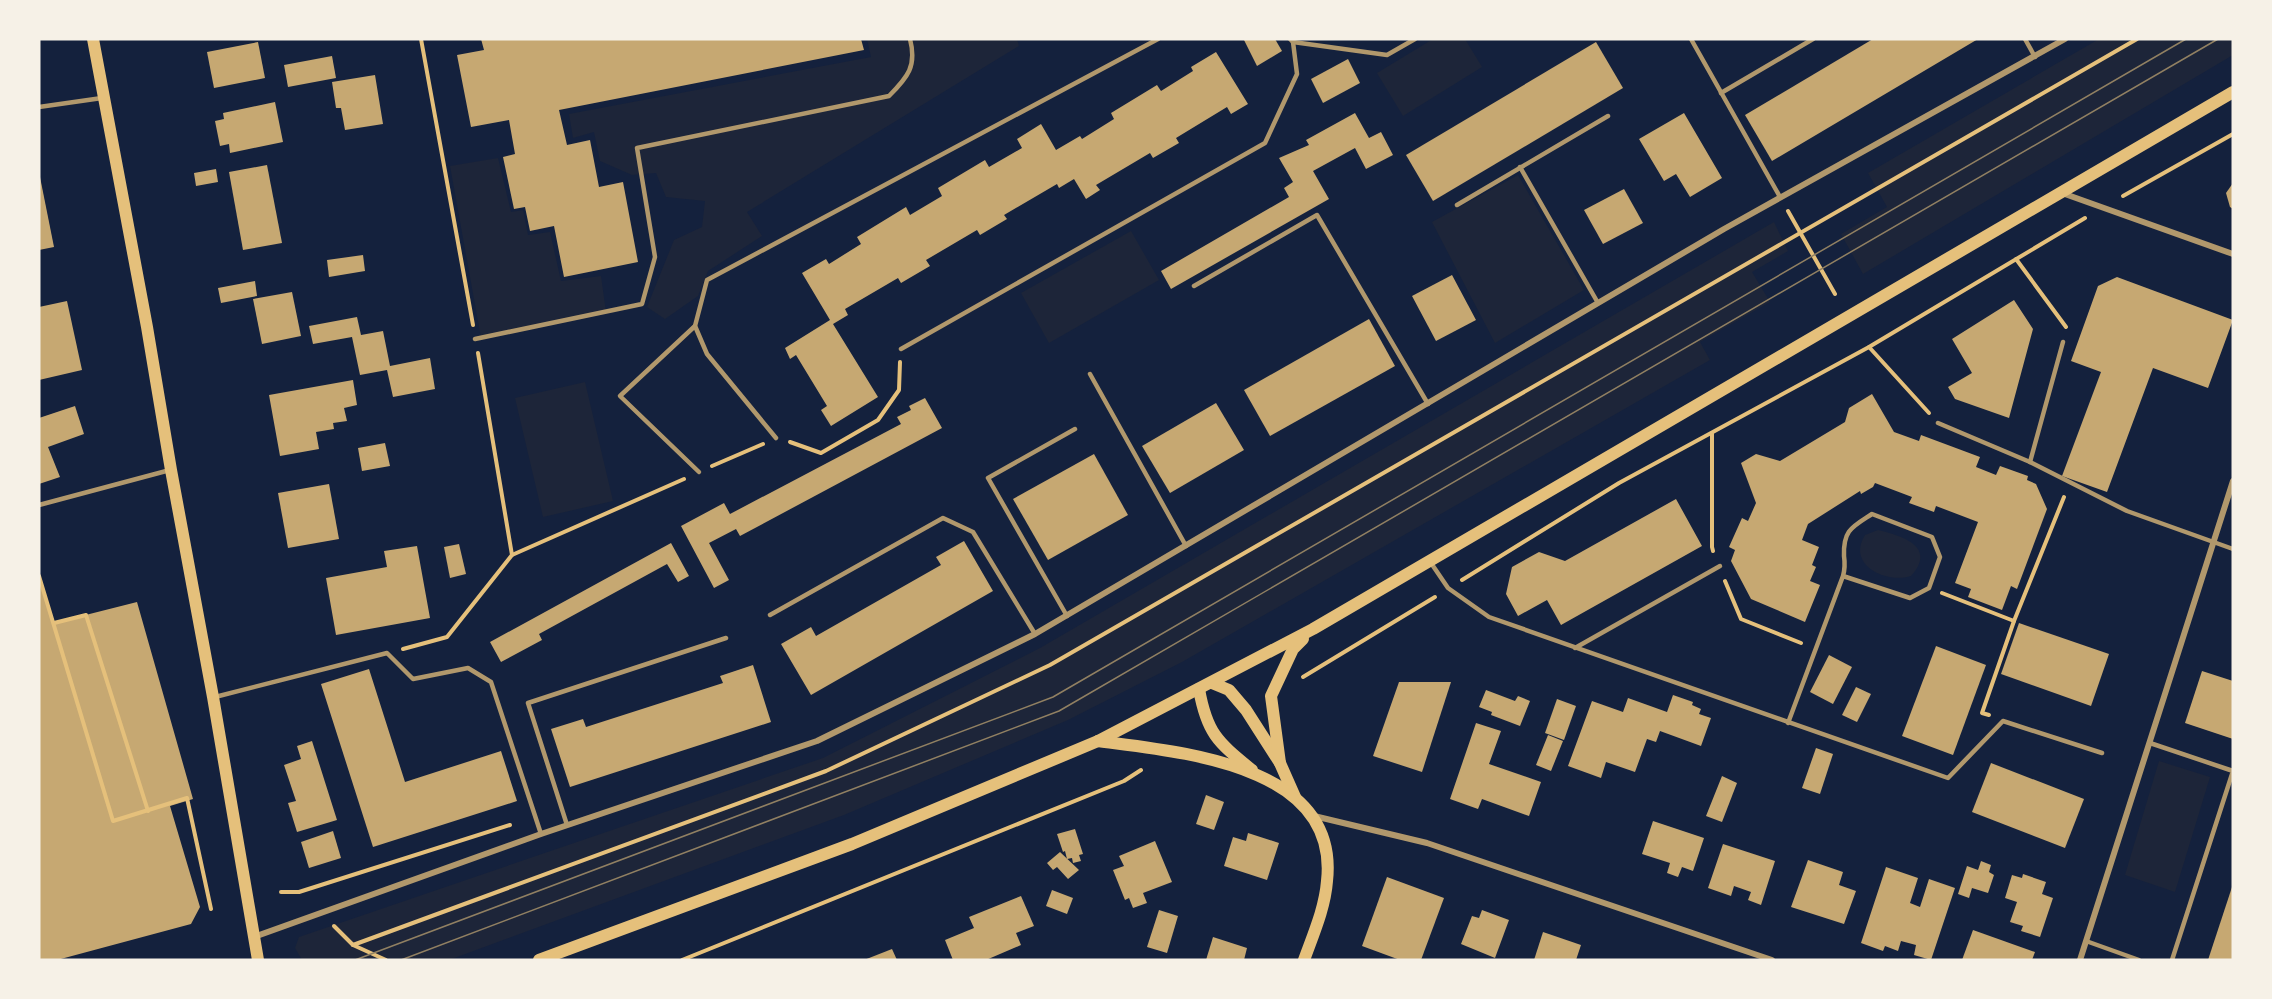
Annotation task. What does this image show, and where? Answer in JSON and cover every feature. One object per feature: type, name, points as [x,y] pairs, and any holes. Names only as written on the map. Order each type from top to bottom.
[{"type":"main road","points":[[93,39],[147,327],[258,960]]},
{"type":"main road","points":[[539,960],[852,844],[1098,741],[1212,683],[1313,629],[2233,92]]},
{"type":"main road","points":[[1280,763],[1271,696],[1293,649],[1313,629]]},
{"type":"main road","points":[[1212,683],[1232,693],[1260,731],[1280,763],[1295,797]]},
{"type":"main road","points":[[1199,689],[1204,715],[1210,730],[1221,745],[1258,775],[1295,797],[1314,816],[1327,849],[1328,881],[1319,917],[1304,960]]},
{"type":"main road","points":[[1098,741],[1206,757],[1258,775]]},
{"type":"street","points":[[254,937],[541,834],[817,741],[1035,634],[1780,197],[2065,39]]},
{"type":"street","points":[[2062,192],[2233,254]]},
{"type":"street","points":[[2080,960],[2233,481]]},
{"type":"street","points":[[1314,816],[1427,843],[1772,960]]},
{"type":"lane","points":[[475,339],[642,304],[655,257],[638,148],[889,96],[907,78],[913,53],[910,39]]},
{"type":"lane","points":[[699,472],[620,396],[695,326],[707,280],[1158,39]]},
{"type":"lane","points":[[901,349],[1265,143],[1297,74],[1291,40],[1387,55],[1415,39]]},
{"type":"lane","points":[[1691,39],[1780,197]]},
{"type":"lane","points":[[1721,93],[1813,39]]},
{"type":"lane","points":[[2025,39],[2035,57]]},
{"type":"lane","points":[[39,107],[105,97]]},
{"type":"lane","points":[[1457,205],[1608,116]]},
{"type":"lane","points":[[1520,167],[1598,303]]},
{"type":"lane","points":[[1194,286],[1317,215],[1428,404]]},
{"type":"lane","points":[[695,326],[707,354],[776,438]]},
{"type":"lane","points":[[2030,462],[2063,342]]},
{"type":"lane","points":[[1090,375],[1185,546]]},
{"type":"lane","points":[[1938,423],[2030,462],[2127,511],[2233,549]]},
{"type":"lane","points":[[1066,616],[988,478],[1075,429]]},
{"type":"lane","points":[[39,505],[171,470]]},
{"type":"lane","points":[[1788,723],[1843,576],[1844,542],[1849,530],[1872,514],[1932,537],[1940,557],[1929,588],[1910,598],[1843,576]]},
{"type":"lane","points":[[770,615],[943,518],[973,532],[1035,634]]},
{"type":"lane","points":[[1430,561],[1448,588],[1489,617],[1948,778],[2003,721],[2102,753]]},
{"type":"lane","points":[[1575,648],[1719,566]]},
{"type":"lane","points":[[567,825],[528,703],[726,638]]},
{"type":"lane","points":[[213,697],[387,653],[413,679],[468,668],[491,682],[541,834]]},
{"type":"lane","points":[[2150,742],[2233,771],[2172,960]]},
{"type":"lane","points":[[2086,942],[2139,960]]},
{"type":"path","points":[[421,39],[512,555]]},
{"type":"path","points":[[386,960],[353,945],[826,771],[1050,665],[2137,39]]},
{"type":"path","points":[[1302,677],[1619,483],[1869,347],[2233,134]]},
{"type":"path","points":[[1780,197],[1835,294]]},
{"type":"path","points":[[2016,259],[2067,328],[2063,342]]},
{"type":"path","points":[[1869,347],[1938,423]]},
{"type":"path","points":[[387,653],[447,638],[512,555],[776,438],[821,453],[878,420],[899,390],[901,349]]},
{"type":"path","points":[[2003,721],[1982,713],[2014,621],[2070,482]]},
{"type":"path","points":[[39,576],[113,822],[188,798],[211,909]]},
{"type":"path","points":[[1929,588],[2014,621]]},
{"type":"path","points":[[54,623],[86,615],[147,811]]},
{"type":"path","points":[[682,960],[1124,781],[1141,770]]},
{"type":"path","points":[[281,892],[299,892]]},
{"type":"shaded area","points":[[867,39],[1017,39],[1019,46],[747,212],[762,236],[708,271],[698,296],[665,319],[647,307],[674,240],[702,227],[705,201],[666,197],[656,173],[632,175],[600,161],[594,132],[573,138],[569,114],[871,57]]},
{"type":"shaded area","points":[[1433,39],[1465,39],[1482,67],[1403,116],[1377,73]]},
{"type":"shaded area","points":[[2099,39],[2233,39],[2233,55],[1863,274],[1841,234],[1887,207],[1868,173]]},
{"type":"shaded area","points":[[498,158],[511,212],[523,210],[528,235],[550,232],[561,281],[601,276],[606,312],[481,338],[450,166]]},
{"type":"shaded area","points":[[1518,175],[1584,290],[1495,343],[1432,222]]},
{"type":"shaded area","points":[[1774,222],[1788,251],[1752,272],[1770,302],[1700,342],[1710,360],[1182,662],[1068,720],[844,815],[449,960],[302,960],[295,948],[299,937],[823,758],[1040,648]]},
{"type":"shaded area","points":[[1131,231],[1159,280],[1049,343],[1021,293]]},
{"type":"shaded area","points":[[585,382],[613,501],[543,517],[515,398]]},
{"type":"shaded area","points":[[1878,530],[1906,540],[1919,550],[1918,566],[1911,576],[1901,578],[1880,574],[1865,563],[1860,546],[1865,535]]},
{"type":"shaded area","points":[[2159,761],[2210,777],[2175,892],[2125,875]]},
{"type":"building","points":[[481,39],[861,39],[864,50],[559,110],[567,145],[590,140],[599,187],[623,182],[638,262],[564,277],[554,226],[530,231],[525,207],[514,209],[503,157],[515,154],[509,120],[471,127],[457,55],[484,50]]},
{"type":"building","points":[[1275,39],[1282,51],[1257,66],[1244,40]]},
{"type":"building","points":[[1873,39],[1978,39],[1772,161],[1745,115]]},
{"type":"building","points":[[258,42],[265,78],[214,88],[207,52]]},
{"type":"building","points":[[1596,42],[1623,88],[1433,201],[1406,155]]},
{"type":"building","points":[[1216,52],[1248,104],[1231,114],[1227,107],[1176,138],[1179,143],[1153,158],[1150,153],[1096,185],[1100,190],[1086,199],[1074,179],[1059,188],[1057,184],[1004,215],[1007,219],[980,235],[977,230],[926,260],[930,266],[901,283],[898,278],[845,309],[848,315],[833,324],[878,397],[831,426],[821,410],[827,406],[796,355],[790,359],[785,348],[830,320],[802,273],[826,259],[829,264],[861,244],[857,237],[906,207],[910,215],[942,196],[938,188],[985,160],[989,167],[1022,148],[1017,139],[1041,124],[1056,150],[1080,136],[1082,139],[1114,119],[1111,113],[1157,85],[1161,91],[1193,71],[1191,67]]},
{"type":"building","points":[[332,56],[336,78],[288,87],[284,65]]},
{"type":"building","points":[[1348,59],[1360,83],[1323,103],[1311,79]]},
{"type":"building","points":[[375,75],[383,124],[345,130],[341,108],[336,108],[332,82]]},
{"type":"building","points":[[275,102],[283,142],[230,153],[229,144],[220,146],[215,121],[224,119],[223,113]]},
{"type":"building","points":[[1355,113],[1369,138],[1381,132],[1393,155],[1366,169],[1355,148],[1313,171],[1329,199],[1171,289],[1161,271],[1289,197],[1284,188],[1293,182],[1279,158],[1309,145],[1306,140]]},
{"type":"building","points":[[1684,113],[1722,178],[1690,197],[1676,174],[1664,181],[1639,139]]},
{"type":"building","points":[[267,165],[282,243],[243,250],[229,172]]},
{"type":"building","points":[[216,169],[218,182],[196,186],[194,173]]},
{"type":"building","points":[[39,172],[54,247],[39,250]]},
{"type":"building","points":[[2233,183],[2233,209],[2230,207],[2226,193]]},
{"type":"building","points":[[1624,189],[1643,223],[1603,244],[1584,210]]},
{"type":"building","points":[[363,255],[365,271],[329,277],[327,260]]},
{"type":"building","points":[[1452,275],[1476,320],[1436,341],[1412,296]]},
{"type":"building","points":[[2117,277],[2233,320],[2208,388],[2153,368],[2107,492],[2062,476],[2101,372],[2071,361],[2098,286]]},
{"type":"building","points":[[255,281],[257,296],[221,303],[218,288]]},
{"type":"building","points":[[292,292],[301,336],[262,344],[253,299]]},
{"type":"building","points":[[2014,300],[2033,329],[2009,418],[1955,399],[1948,387],[1972,373],[1952,339]]},
{"type":"building","points":[[67,301],[82,370],[39,380],[39,307]]},
{"type":"building","points":[[357,317],[361,335],[383,331],[390,366],[430,358],[435,389],[393,397],[387,370],[360,375],[352,337],[313,344],[309,326]]},
{"type":"building","points":[[1369,319],[1395,366],[1270,436],[1244,390]]},
{"type":"building","points":[[353,380],[357,405],[344,408],[347,421],[333,423],[334,429],[316,432],[319,449],[280,456],[269,395]]},
{"type":"building","points":[[1872,394],[1894,432],[1919,441],[1921,435],[1980,457],[1976,467],[1996,475],[2000,466],[2028,476],[2027,480],[2036,484],[2047,509],[2017,589],[2011,586],[2002,610],[1968,597],[1971,589],[1955,583],[1978,522],[1936,506],[1934,512],[1909,503],[1912,497],[1875,483],[1873,487],[1861,494],[1860,491],[1808,524],[1802,540],[1819,547],[1812,565],[1816,567],[1810,581],[1820,585],[1805,622],[1751,599],[1731,561],[1735,550],[1729,547],[1742,518],[1748,521],[1756,503],[1741,463],[1756,454],[1780,461],[1845,422],[1849,408]]},
{"type":"building","points":[[925,398],[942,428],[740,536],[736,529],[709,543],[729,580],[714,588],[681,526],[724,503],[730,514],[901,424],[897,417],[911,410],[909,406]]},
{"type":"building","points":[[1216,403],[1244,450],[1170,493],[1142,446]]},
{"type":"building","points":[[75,406],[84,434],[48,447],[60,477],[39,484],[39,418]]},
{"type":"building","points":[[385,443],[390,466],[362,471],[358,448]]},
{"type":"building","points":[[1094,454],[1128,515],[1048,560],[1013,499]]},
{"type":"building","points":[[329,484],[339,539],[288,548],[278,493]]},
{"type":"building","points":[[1676,499],[1702,546],[1561,625],[1547,600],[1518,616],[1506,594],[1512,567],[1539,552],[1565,561]]},
{"type":"building","points":[[964,541],[993,591],[811,695],[781,644],[811,627],[816,636],[941,565],[936,557]]},
{"type":"building","points":[[671,543],[689,576],[678,582],[667,564],[539,634],[542,640],[501,662],[490,642]]},
{"type":"building","points":[[459,544],[466,574],[450,578],[444,547]]},
{"type":"building","points":[[417,546],[430,618],[336,635],[326,578],[387,567],[384,551]]},
{"type":"building","points":[[39,581],[54,623],[137,602],[193,799],[170,806],[200,907],[191,924],[57,960],[39,960]]},
{"type":"building","points":[[2019,623],[2109,654],[2091,706],[2001,674]]},
{"type":"building","points":[[1936,646],[1986,665],[1953,755],[1902,736]]},
{"type":"building","points":[[1829,655],[1852,667],[1833,704],[1810,692]]},
{"type":"building","points":[[753,665],[771,722],[570,787],[551,729],[583,719],[586,727],[723,683],[720,676]]},
{"type":"building","points":[[369,669],[405,782],[501,751],[517,801],[373,847],[321,684]]},
{"type":"building","points":[[2202,671],[2233,681],[2233,739],[2185,723]]},
{"type":"building","points":[[1399,682],[1451,682],[1422,772],[1373,756]]},
{"type":"building","points":[[1856,687],[1871,694],[1857,722],[1842,715]]},
{"type":"building","points":[[1486,690],[1515,701],[1518,696],[1530,701],[1520,726],[1491,715],[1492,712],[1479,707]]},
{"type":"building","points":[[1673,695],[1693,702],[1692,705],[1701,709],[1699,714],[1711,718],[1701,746],[1660,731],[1656,742],[1647,739],[1635,772],[1606,762],[1601,778],[1568,766],[1592,701],[1623,712],[1628,698],[1667,712]]},
{"type":"building","points":[[1557,699],[1576,706],[1564,740],[1545,733]]},
{"type":"building","points":[[1476,723],[1501,731],[1489,764],[1541,782],[1529,816],[1482,799],[1478,809],[1450,799]]},
{"type":"building","points":[[1548,735],[1563,741],[1551,771],[1536,765]]},
{"type":"building","points":[[312,741],[337,820],[297,832],[288,803],[296,801],[284,765],[301,759],[297,746]]},
{"type":"building","points":[[1816,748],[1833,754],[1820,794],[1802,788]]},
{"type":"building","points":[[1991,763],[2084,799],[2065,848],[1972,812]]},
{"type":"building","points":[[1722,776],[1737,783],[1722,822],[1706,816]]},
{"type":"building","points":[[1206,795],[1224,802],[1214,830],[1196,824]]},
{"type":"building","points":[[1653,821],[1704,838],[1693,871],[1682,867],[1678,877],[1667,873],[1670,863],[1642,854]]},
{"type":"building","points":[[1075,829],[1083,854],[1079,855],[1081,861],[1073,863],[1072,858],[1067,859],[1065,851],[1063,852],[1057,834]]},
{"type":"building","points":[[333,831],[341,858],[309,868],[301,842]]},
{"type":"building","points":[[1248,833],[1279,843],[1267,880],[1224,866],[1233,837],[1246,841]]},
{"type":"building","points":[[1155,841],[1172,882],[1143,893],[1147,903],[1133,908],[1129,898],[1125,900],[1113,870],[1124,866],[1119,856]]},
{"type":"building","points":[[1723,844],[1775,861],[1761,905],[1748,900],[1751,892],[1734,886],[1731,896],[1708,888]]},
{"type":"building","points":[[1060,852],[1079,870],[1068,879],[1057,867],[1053,870],[1047,863]]},
{"type":"building","points":[[1808,860],[1843,872],[1839,885],[1856,891],[1844,924],[1791,907]]},
{"type":"building","points":[[1981,861],[1991,865],[1989,872],[1994,875],[1988,893],[1972,888],[1969,898],[1958,894],[1967,866],[1978,870]]},
{"type":"building","points":[[1886,867],[1918,878],[1910,903],[1920,907],[1929,879],[1955,888],[1931,960],[1914,955],[1916,945],[1901,941],[1898,951],[1885,946],[1883,951],[1861,943]]},
{"type":"building","points":[[2023,874],[2046,882],[2042,894],[2053,898],[2040,937],[2021,931],[2023,926],[2010,922],[2017,902],[2005,898],[2012,875],[2022,878]]},
{"type":"building","points":[[1387,877],[1444,898],[1421,960],[1400,960],[1362,946]]},
{"type":"building","points":[[2233,884],[2233,960],[2208,960]]},
{"type":"building","points":[[1052,890],[1073,898],[1067,914],[1046,906]]},
{"type":"building","points":[[1021,896],[1034,926],[1016,933],[1021,945],[986,960],[953,960],[945,940],[974,928],[969,917]]},
{"type":"building","points":[[1159,910],[1178,916],[1167,953],[1147,947]]},
{"type":"building","points":[[1482,910],[1509,920],[1495,958],[1461,944],[1472,916],[1479,918]]},
{"type":"building","points":[[1973,930],[2035,952],[2032,960],[1962,960]]},
{"type":"building","points":[[1543,932],[1581,945],[1576,960],[1534,960]]},
{"type":"building","points":[[1213,937],[1247,948],[1244,960],[1206,960]]},
{"type":"building","points":[[892,949],[897,960],[864,960]]},
{"type":"tram line","points":[[355,960],[1053,697],[2186,39]]},
{"type":"tram line","points":[[401,960],[1059,711],[2218,39]]}]
